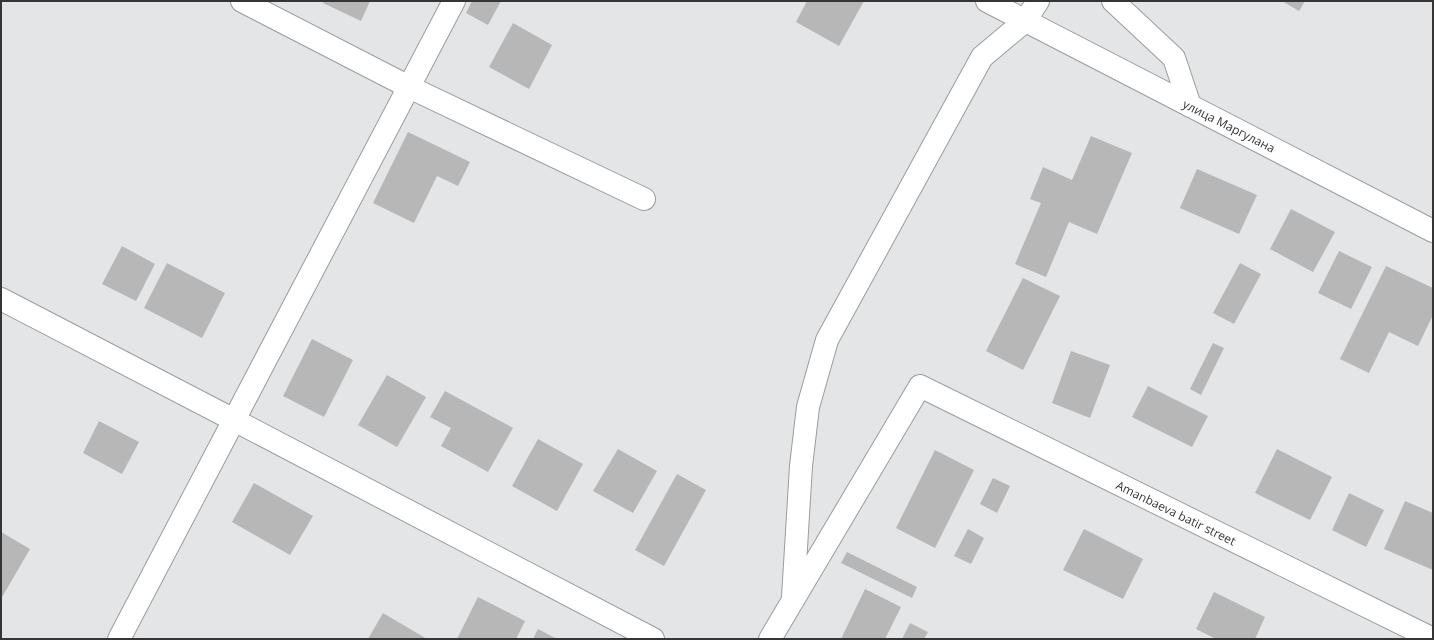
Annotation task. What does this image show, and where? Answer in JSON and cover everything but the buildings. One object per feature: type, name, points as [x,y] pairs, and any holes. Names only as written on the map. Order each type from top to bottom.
[{"type":"street","points":[[242,1],[409,88],[644,199]]},
{"type":"street","points":[[119,639],[454,1]]},
{"type":"street","name":"улица Маргулана","points":[[987,1],[1433,231]]},
{"type":"street","points":[[770,639],[793,600],[800,466],[807,414],[827,340],[982,57],[1025,21],[1038,1]]},
{"type":"street","points":[[1113,1],[1174,58],[1190,106]]},
{"type":"street","points":[[1,299],[653,639]]},
{"type":"street","name":"Amanbaeva batir street","points":[[793,600],[920,386],[1433,639]]}]
